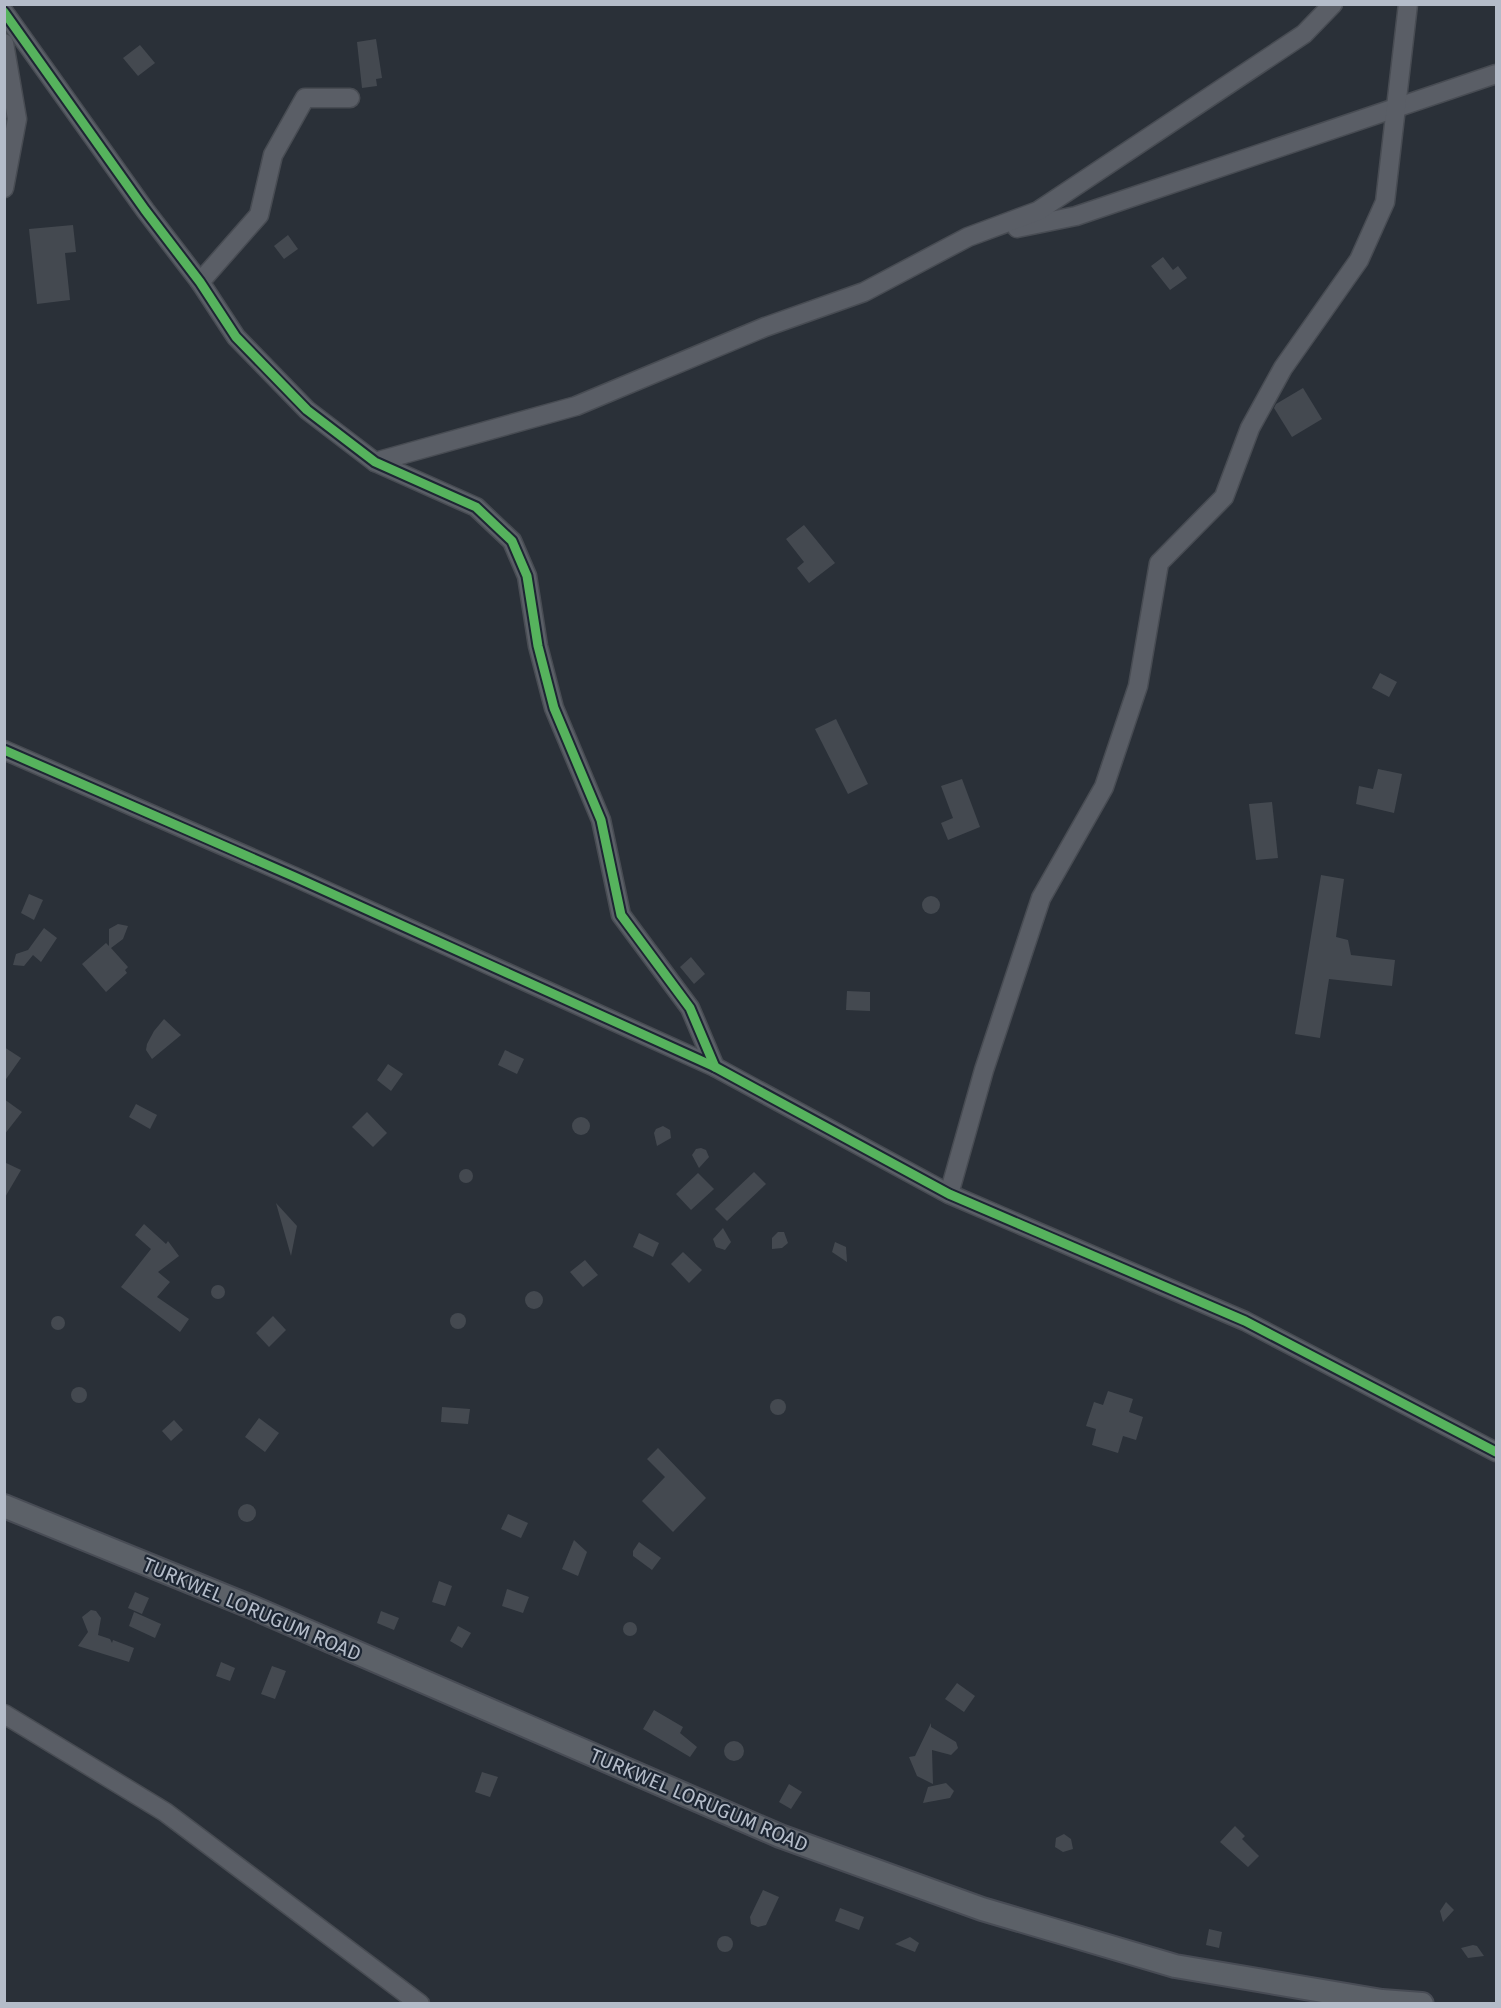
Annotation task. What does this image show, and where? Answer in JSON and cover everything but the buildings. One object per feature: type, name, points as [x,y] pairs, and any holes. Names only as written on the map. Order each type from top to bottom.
[{"type":"main road","name":"TURKWEL LORUGUM ROAD","points":[[4,1506],[254,1608],[780,1836],[982,1909],[1175,1966],[1382,2001],[1422,2004]]},
{"type":"street","points":[[375,462],[576,406],[765,327],[864,292],[968,237],[1038,211],[1304,34],[1333,4]]},
{"type":"street","points":[[949,1194],[984,1070],[1041,898],[1104,787],[1138,686],[1159,564],[1224,497],[1250,428],[1283,368],[1359,260],[1385,202],[1408,4]]},
{"type":"street","points":[[4,12],[145,210],[200,282],[236,336],[299,402],[375,462],[423,481],[476,507],[512,541],[527,576],[538,646],[554,708],[601,819],[621,915],[690,1008],[715,1067]]},
{"type":"street","points":[[4,43],[17,119],[4,188]]},
{"type":"street","points":[[968,237],[1076,216],[1497,74]]},
{"type":"street","points":[[200,282],[259,215],[273,154],[304,98],[350,98]]},
{"type":"street","points":[[4,750],[295,876],[715,1067],[949,1194],[1245,1321],[1497,1452]]},
{"type":"street","points":[[4,1714],[165,1812],[420,2004]]},
{"type":"cycle path","points":[[4,12],[145,210],[200,282],[236,337],[307,410],[375,462],[476,507],[512,541],[527,576],[538,646],[554,708],[601,820],[621,915],[690,1008],[715,1067]]},
{"type":"cycle path","points":[[4,750],[295,877],[715,1067],[949,1194],[1245,1321],[1496,1452]]}]
